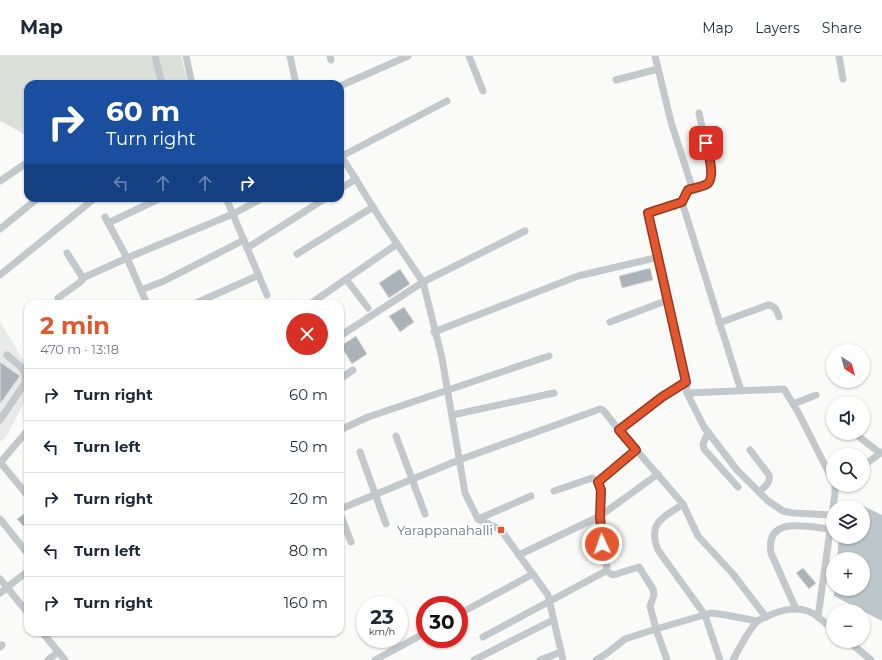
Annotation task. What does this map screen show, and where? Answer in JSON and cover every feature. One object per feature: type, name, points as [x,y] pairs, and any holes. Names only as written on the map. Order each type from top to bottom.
[{"type":"street","points":[[155,56],[161,80]]},
{"type":"street","points":[[186,56],[191,80]]},
{"type":"street","points":[[290,56],[295,80]]},
{"type":"street","points":[[344,84],[408,56]]},
{"type":"street","points":[[469,56],[483,91]]},
{"type":"street","points":[[655,56],[671,122],[691,184],[682,202],[741,391]]},
{"type":"street","points":[[839,56],[843,79]]},
{"type":"street","points":[[616,80],[658,69]]},
{"type":"street","points":[[344,153],[447,101]]},
{"type":"street","points":[[688,190],[707,184],[711,179],[712,174],[699,113]]},
{"type":"street","points":[[344,161],[423,282],[434,332],[442,358],[465,493],[478,519],[501,530],[548,595],[563,660]]},
{"type":"street","points":[[0,181],[24,165]]},
{"type":"street","points":[[344,186],[356,179]]},
{"type":"street","points":[[0,229],[33,202]]},
{"type":"street","points":[[0,275],[90,202]]},
{"type":"street","points":[[145,300],[107,220],[151,202]]},
{"type":"street","points":[[228,202],[267,294]]},
{"type":"street","points":[[58,298],[79,283],[83,278],[126,258],[233,214],[256,202]]},
{"type":"street","points":[[247,248],[320,202]]},
{"type":"street","points":[[682,202],[648,213],[659,257],[686,382],[687,393],[700,422],[737,470],[768,501],[782,511],[793,513],[826,511]]},
{"type":"street","points":[[297,254],[373,207]]},
{"type":"street","points":[[344,333],[423,282],[525,231]]},
{"type":"street","points":[[141,290],[164,281],[244,240]]},
{"type":"street","points":[[316,300],[397,244]]},
{"type":"street","points":[[67,252],[83,278]]},
{"type":"street","points":[[434,332],[578,276],[659,257]]},
{"type":"street","points":[[203,300],[259,275]]},
{"type":"street","points":[[346,279],[368,308]]},
{"type":"street","points":[[610,322],[668,300]]},
{"type":"street","points":[[719,322],[768,305],[772,305],[776,308],[779,317]]},
{"type":"street","points":[[7,355],[21,367],[24,372]]},
{"type":"street","points":[[344,428],[368,417],[549,356]]},
{"type":"street","points":[[344,376],[353,370]]},
{"type":"street","points":[[619,430],[662,397],[686,382]]},
{"type":"street","points":[[0,420],[24,384]]},
{"type":"street","points":[[687,393],[784,389],[826,468]]},
{"type":"street","points":[[452,416],[554,393]]},
{"type":"street","points":[[793,404],[816,395]]},
{"type":"street","points":[[344,507],[459,460],[596,410],[603,410],[683,504],[698,536],[733,574],[766,617]]},
{"type":"street","points":[[708,432],[703,444],[704,449],[738,487]]},
{"type":"street","points":[[396,436],[425,514]]},
{"type":"street","points":[[24,437],[0,463],[24,491]]},
{"type":"street","points":[[863,440],[881,453],[870,461]]},
{"type":"street","points":[[598,482],[636,450]]},
{"type":"street","points":[[750,450],[770,475],[768,483],[759,492]]},
{"type":"street","points":[[360,452],[386,524]]},
{"type":"street","points":[[519,555],[600,516],[658,474]]},
{"type":"street","points":[[554,491],[592,478],[598,482],[601,490],[600,516],[602,548],[607,566],[606,571]]},
{"type":"street","points":[[478,519],[531,496]]},
{"type":"street","points":[[683,504],[657,522],[654,532],[654,539],[658,550],[705,615],[720,660]]},
{"type":"street","points":[[0,519],[24,549]]},
{"type":"street","points":[[344,524],[351,542]]},
{"type":"street","points":[[796,609],[771,553],[769,544],[774,534],[781,528],[792,525],[826,529]]},
{"type":"street","points":[[818,617],[828,544]]},
{"type":"street","points":[[606,571],[613,575],[639,567],[654,589],[654,595],[650,606],[667,660]]},
{"type":"street","points":[[483,637],[606,571]]},
{"type":"street","points":[[0,593],[24,574]]},
{"type":"street","points":[[468,609],[533,574]]},
{"type":"street","points":[[0,579],[24,608]]},
{"type":"street","points":[[733,660],[757,621],[766,617],[789,609],[800,608],[812,611],[826,623]]},
{"type":"street","points":[[596,660],[625,639],[711,613],[726,614],[757,621]]},
{"type":"street","points":[[474,660],[553,620]]},
{"type":"street","points":[[45,636],[64,660]]},
{"type":"street","points":[[375,660],[416,638]]},
{"type":"street","points":[[856,648],[868,659]]},
{"type":"street","points":[[48,660],[58,652]]},
{"type":"street","points":[[540,660],[561,652]]},
{"type":"shaded area","points":[[0,56],[181,56],[187,80],[24,80],[24,134],[0,121]]},
{"type":"shaded area","points":[[0,322],[24,361],[24,403],[6,437],[0,442]]},
{"type":"shaded area","points":[[870,509],[882,515],[882,621],[870,615],[870,604],[849,604],[834,596],[870,596],[870,552],[838,552],[838,544],[870,544]]},
{"type":"building","points":[[650,268],[653,280],[622,288],[619,276]]},
{"type":"building","points":[[400,269],[410,284],[389,298],[379,283]]},
{"type":"building","points":[[404,307],[414,322],[400,332],[389,316]]},
{"type":"building","points":[[356,336],[367,354],[352,364],[344,351],[344,344]]},
{"type":"building","points":[[0,362],[20,376],[0,404]]},
{"type":"building","points":[[24,514],[24,525],[23,526],[17,519]]},
{"type":"building","points":[[803,568],[816,583],[809,589],[796,573]]},
{"type":"place","name":"Yarappanahalli","points":[[501,530]]},
{"type":"route","points":[[602,544],[600,516],[601,490],[598,482],[636,450],[619,430],[662,397],[686,382],[648,213],[682,202],[688,190],[707,184],[711,179],[712,174],[706,143]]}]
